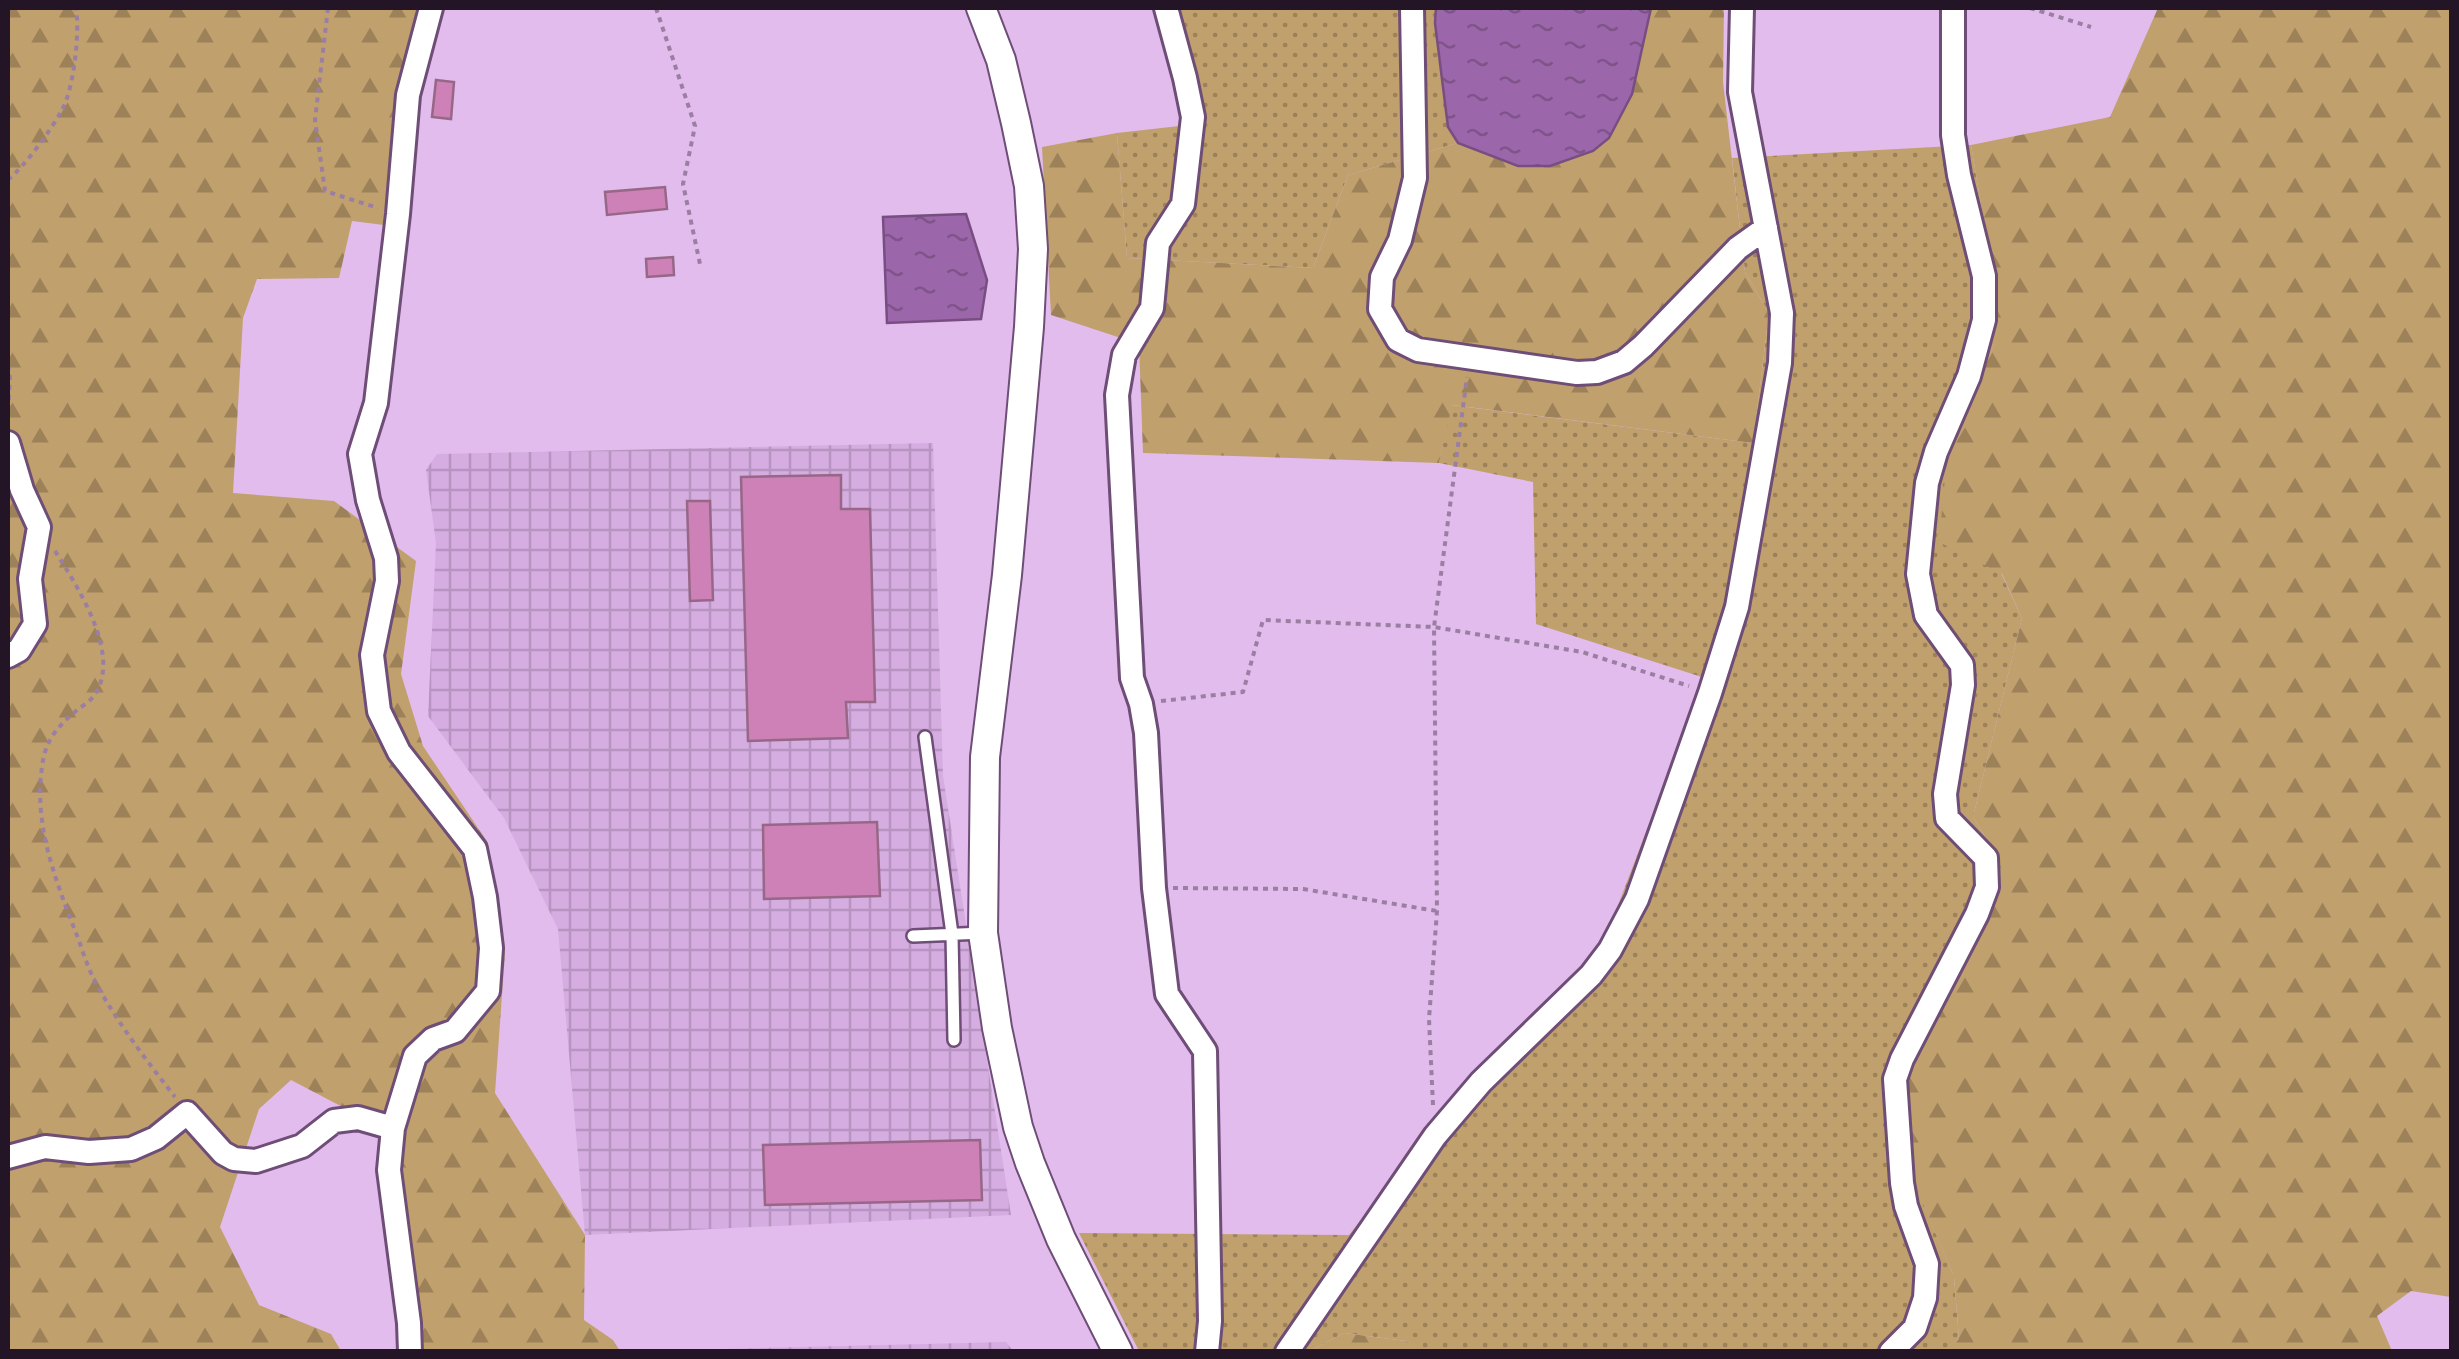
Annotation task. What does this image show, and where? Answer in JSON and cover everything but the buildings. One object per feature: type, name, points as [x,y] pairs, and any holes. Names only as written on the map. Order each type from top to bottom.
[{"type":"street","points":[[410,1352],[389,1170],[393,1128],[415,1056],[433,1039],[455,1030],[488,991],[490,948],[475,850],[399,752],[379,711],[372,655],[387,581],[386,558],[368,500],[360,454],[376,402],[408,95],[431,8]]},
{"type":"street","points":[[981,8],[1002,60],[1016,123],[1028,186],[1033,250],[1007,575],[986,758],[983,933],[996,1028],[1018,1128],[1061,1239],[1118,1352]]},
{"type":"street","points":[[1166,8],[1193,118],[1183,204],[1158,244],[1152,308],[1124,355],[1116,396],[1132,678],[1146,733],[1154,888],[1167,994],[1205,1051],[1210,1322],[1207,1352]]},
{"type":"street","points":[[1412,8],[1416,178],[1400,240],[1382,277],[1380,309],[1398,340],[1418,350],[1577,373],[1597,372],[1624,362],[1643,346],[1738,248],[1766,228]]},
{"type":"street","points":[[1287,1352],[1435,1136],[1480,1082],[1591,976],[1610,950],[1637,899],[1710,693],[1737,607],[1780,363],[1782,314],[1740,92],[1742,8]]},
{"type":"street","points":[[1891,1352],[1915,1328],[1925,1298],[1927,1264],[1904,1194],[1895,1079],[1987,887],[1986,858],[1947,818],[1945,794],[1963,685],[1962,664],[1926,615],[1918,574],[1926,483],[1968,376],[1984,320],[1984,276],[1952,135],[1953,8]]},
{"type":"street","points":[[8,443],[38,527],[30,579],[34,624],[20,650],[8,656]]},
{"type":"street","points":[[8,1157],[45,1147],[89,1152],[130,1148],[156,1138],[187,1113],[223,1153],[256,1161],[302,1146],[334,1120],[358,1118],[393,1128]]},
{"type":"lane","points":[[924,738],[952,934],[954,1040]]},
{"type":"lane","points":[[913,936],[983,933]]},
{"type":"path","points":[[8,180],[64,108],[78,46],[76,8]]},
{"type":"path","points":[[328,8],[315,120],[324,190],[398,214]]},
{"type":"path","points":[[656,8],[696,126],[683,184],[700,264]]},
{"type":"path","points":[[2030,8],[2091,27]]},
{"type":"path","points":[[1435,1136],[1429,1019],[1437,911],[1434,627],[1468,373],[1458,355]]},
{"type":"path","points":[[8,365],[8,412]]},
{"type":"path","points":[[38,527],[94,618],[104,652],[103,672],[94,696],[60,724],[47,741],[39,812],[52,870],[96,983],[187,1113]]},
{"type":"path","points":[[1141,704],[1244,692],[1264,620],[1434,627],[1582,652],[1710,693]]},
{"type":"path","points":[[1154,888],[1303,889],[1437,911]]},
{"type":"shaded area","points":[[933,443],[943,776],[1011,1215],[585,1235],[558,929],[504,818],[428,716],[436,543],[426,470],[437,454]]},
{"type":"shaded area","points":[[1006,1342],[1013,1351],[643,1351]]},
{"type":"green space","points":[[8,8],[417,8],[395,95],[384,225],[352,221],[339,278],[257,279],[243,318],[233,493],[334,501],[416,561],[401,674],[423,746],[488,843],[505,953],[495,1093],[585,1235],[584,1320],[613,1340],[620,1351],[418,1351],[396,1135],[291,1080],[259,1109],[220,1227],[259,1305],[331,1334],[341,1351],[8,1352]]},
{"type":"green space","points":[[1180,8],[1436,8],[1448,127],[1458,143],[1348,175],[1313,268],[1127,258],[1117,133],[1206,123]]},
{"type":"green space","points":[[1651,8],[1724,8],[1723,82],[1745,272],[1769,313],[1753,443],[1452,405],[1439,463],[1143,453],[1139,344],[1051,315],[1042,147],[1117,133],[1127,258],[1313,268],[1348,175],[1458,143],[1518,166],[1632,94]]},
{"type":"green space","points":[[2158,8],[2451,8],[2451,1297],[2411,1291],[2377,1316],[2392,1351],[1941,1351],[1959,1339],[1954,1277],[1916,1187],[1906,1081],[1996,893],[1994,851],[1973,817],[2022,618],[2002,574],[1939,542],[1947,457],[1994,344],[1993,276],[1971,145],[2110,117]]},
{"type":"green space","points":[[1971,145],[1993,276],[1994,344],[1947,457],[2022,618],[1973,817],[1994,851],[1916,1186],[1954,1277],[1959,1339],[1941,1352],[1422,1352],[1406,1341],[1344,1333],[1310,1351],[1139,1351],[1079,1233],[1349,1235],[1448,1110],[1602,947],[1705,678],[1536,624],[1533,482],[1439,463],[1451,405],[1753,443],[1769,313],[1745,272],[1732,158]]},
{"type":"green space","points":[[1344,1333],[1406,1341],[1422,1351],[1310,1351]]},
{"type":"water","points":[[1436,8],[1651,8],[1632,94],[1609,138],[1593,151],[1550,166],[1518,166],[1458,143],[1448,127]]},
{"type":"water","points":[[966,214],[987,280],[981,319],[887,323],[883,217]]}]
